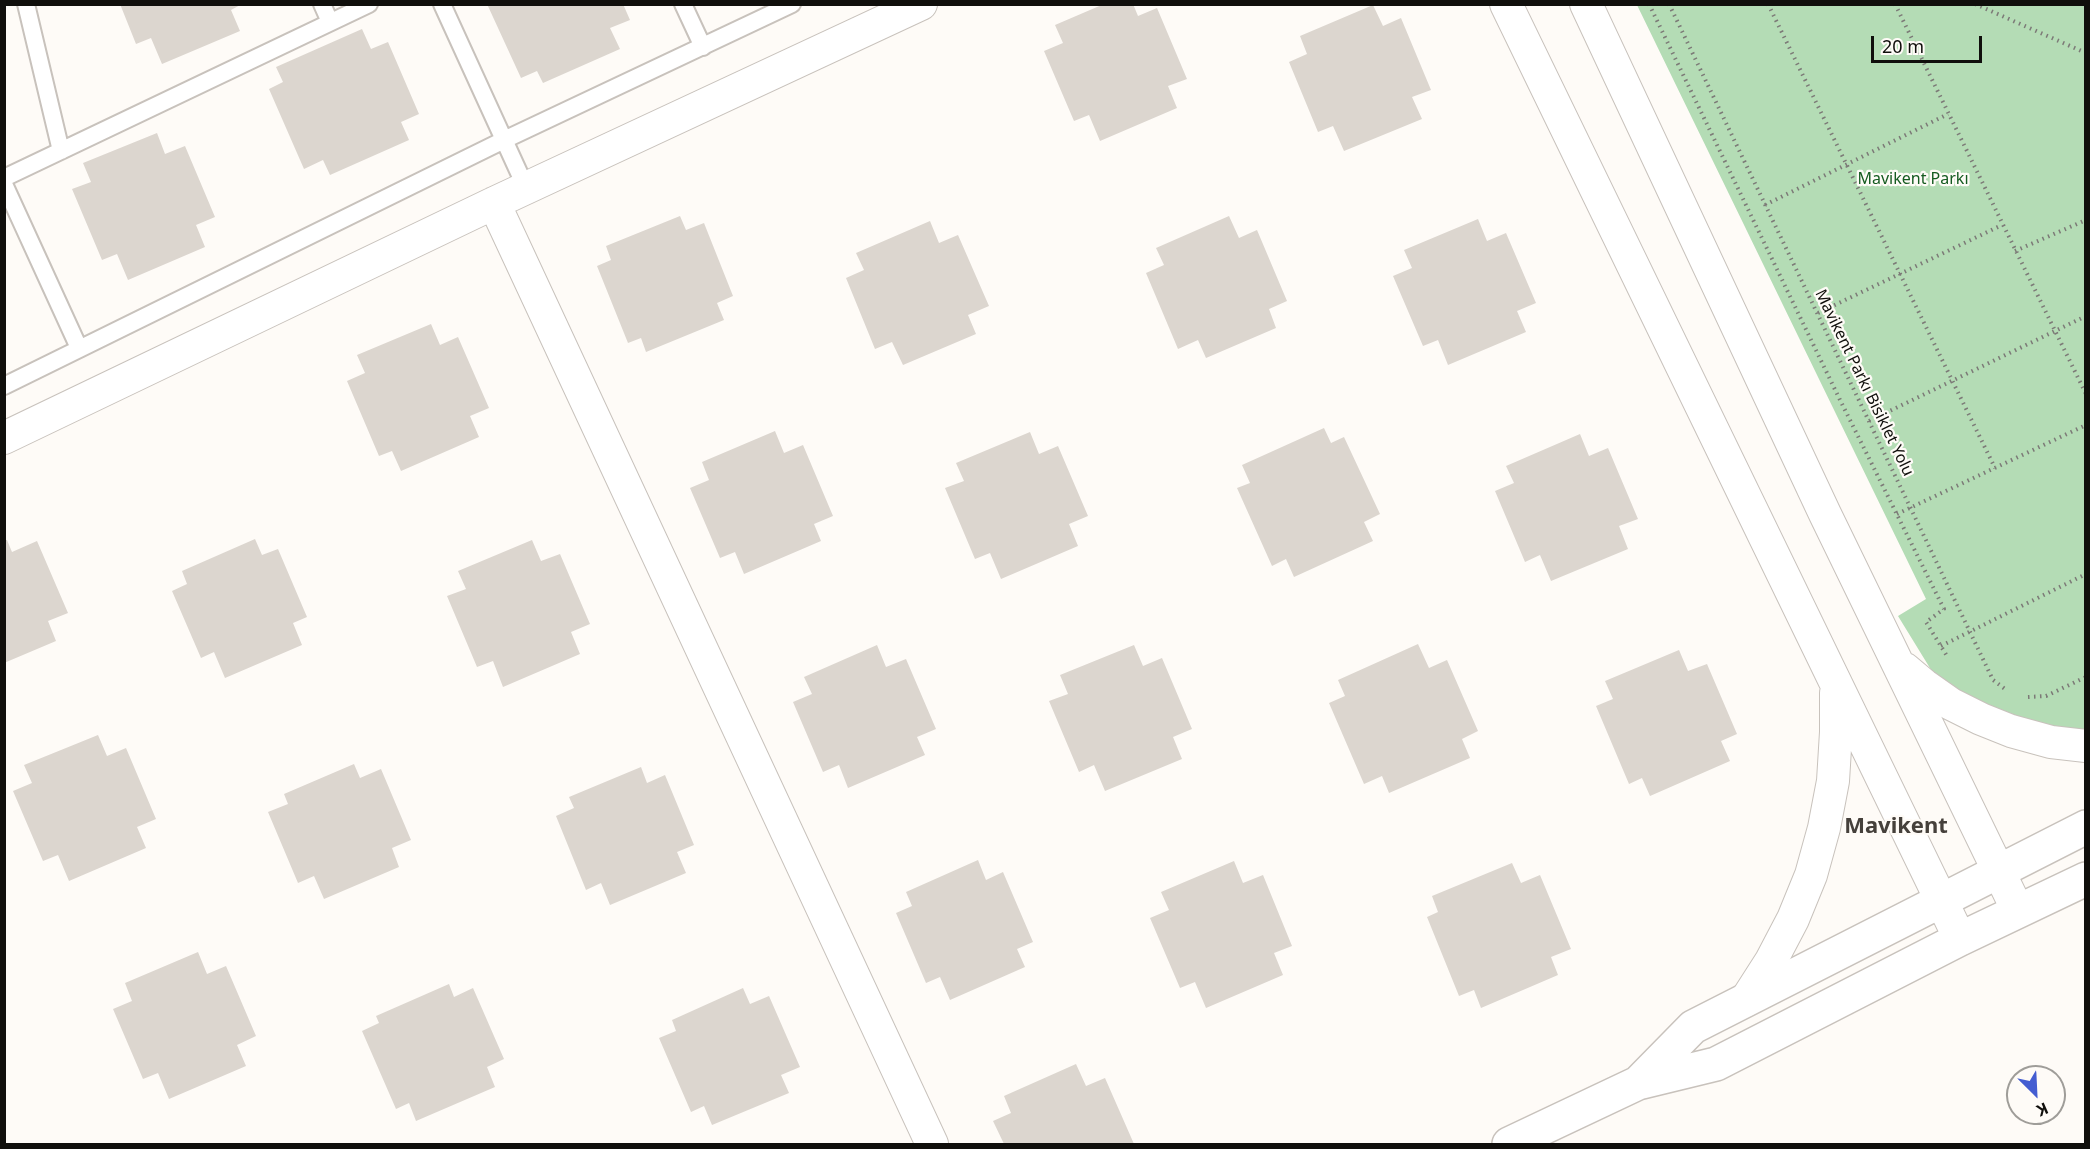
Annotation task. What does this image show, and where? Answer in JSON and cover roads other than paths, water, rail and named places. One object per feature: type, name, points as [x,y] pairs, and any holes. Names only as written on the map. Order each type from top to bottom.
[{"type":"main road","points":[[1638,1083],[1693,1027],[2085,827]]},
{"type":"main road","points":[[1509,1144],[1638,1083],[1716,1064],[1960,939],[2085,879]]},
{"type":"street","points":[[4,438],[494,203],[921,4]]},
{"type":"street","points":[[1506,4],[1960,939]]},
{"type":"street","points":[[1586,4],[1825,514],[2018,911]]},
{"type":"street","points":[[494,203],[932,1144]]},
{"type":"street","points":[[1899,664],[1942,698],[1981,719],[2011,731],[2051,742],[2085,746]]},
{"type":"street","points":[[1746,1000],[1772,961],[1793,919],[1813,866],[1824,828],[1833,781],[1836,732],[1835,683]]},
{"type":"lane","points":[[26,4],[61,151]]},
{"type":"lane","points":[[322,4],[330,22]]},
{"type":"lane","points":[[4,178],[369,4]]},
{"type":"lane","points":[[442,4],[526,188]]},
{"type":"lane","points":[[683,4],[703,46]]},
{"type":"lane","points":[[4,386],[504,140],[792,4]]},
{"type":"lane","points":[[4,184],[79,348]]},
{"type":"district","name":"Mavikent","points":[[1896,827]]},
{"type":"park label","name":"Mavikent Parkı","points":[[1913,179]]}]
